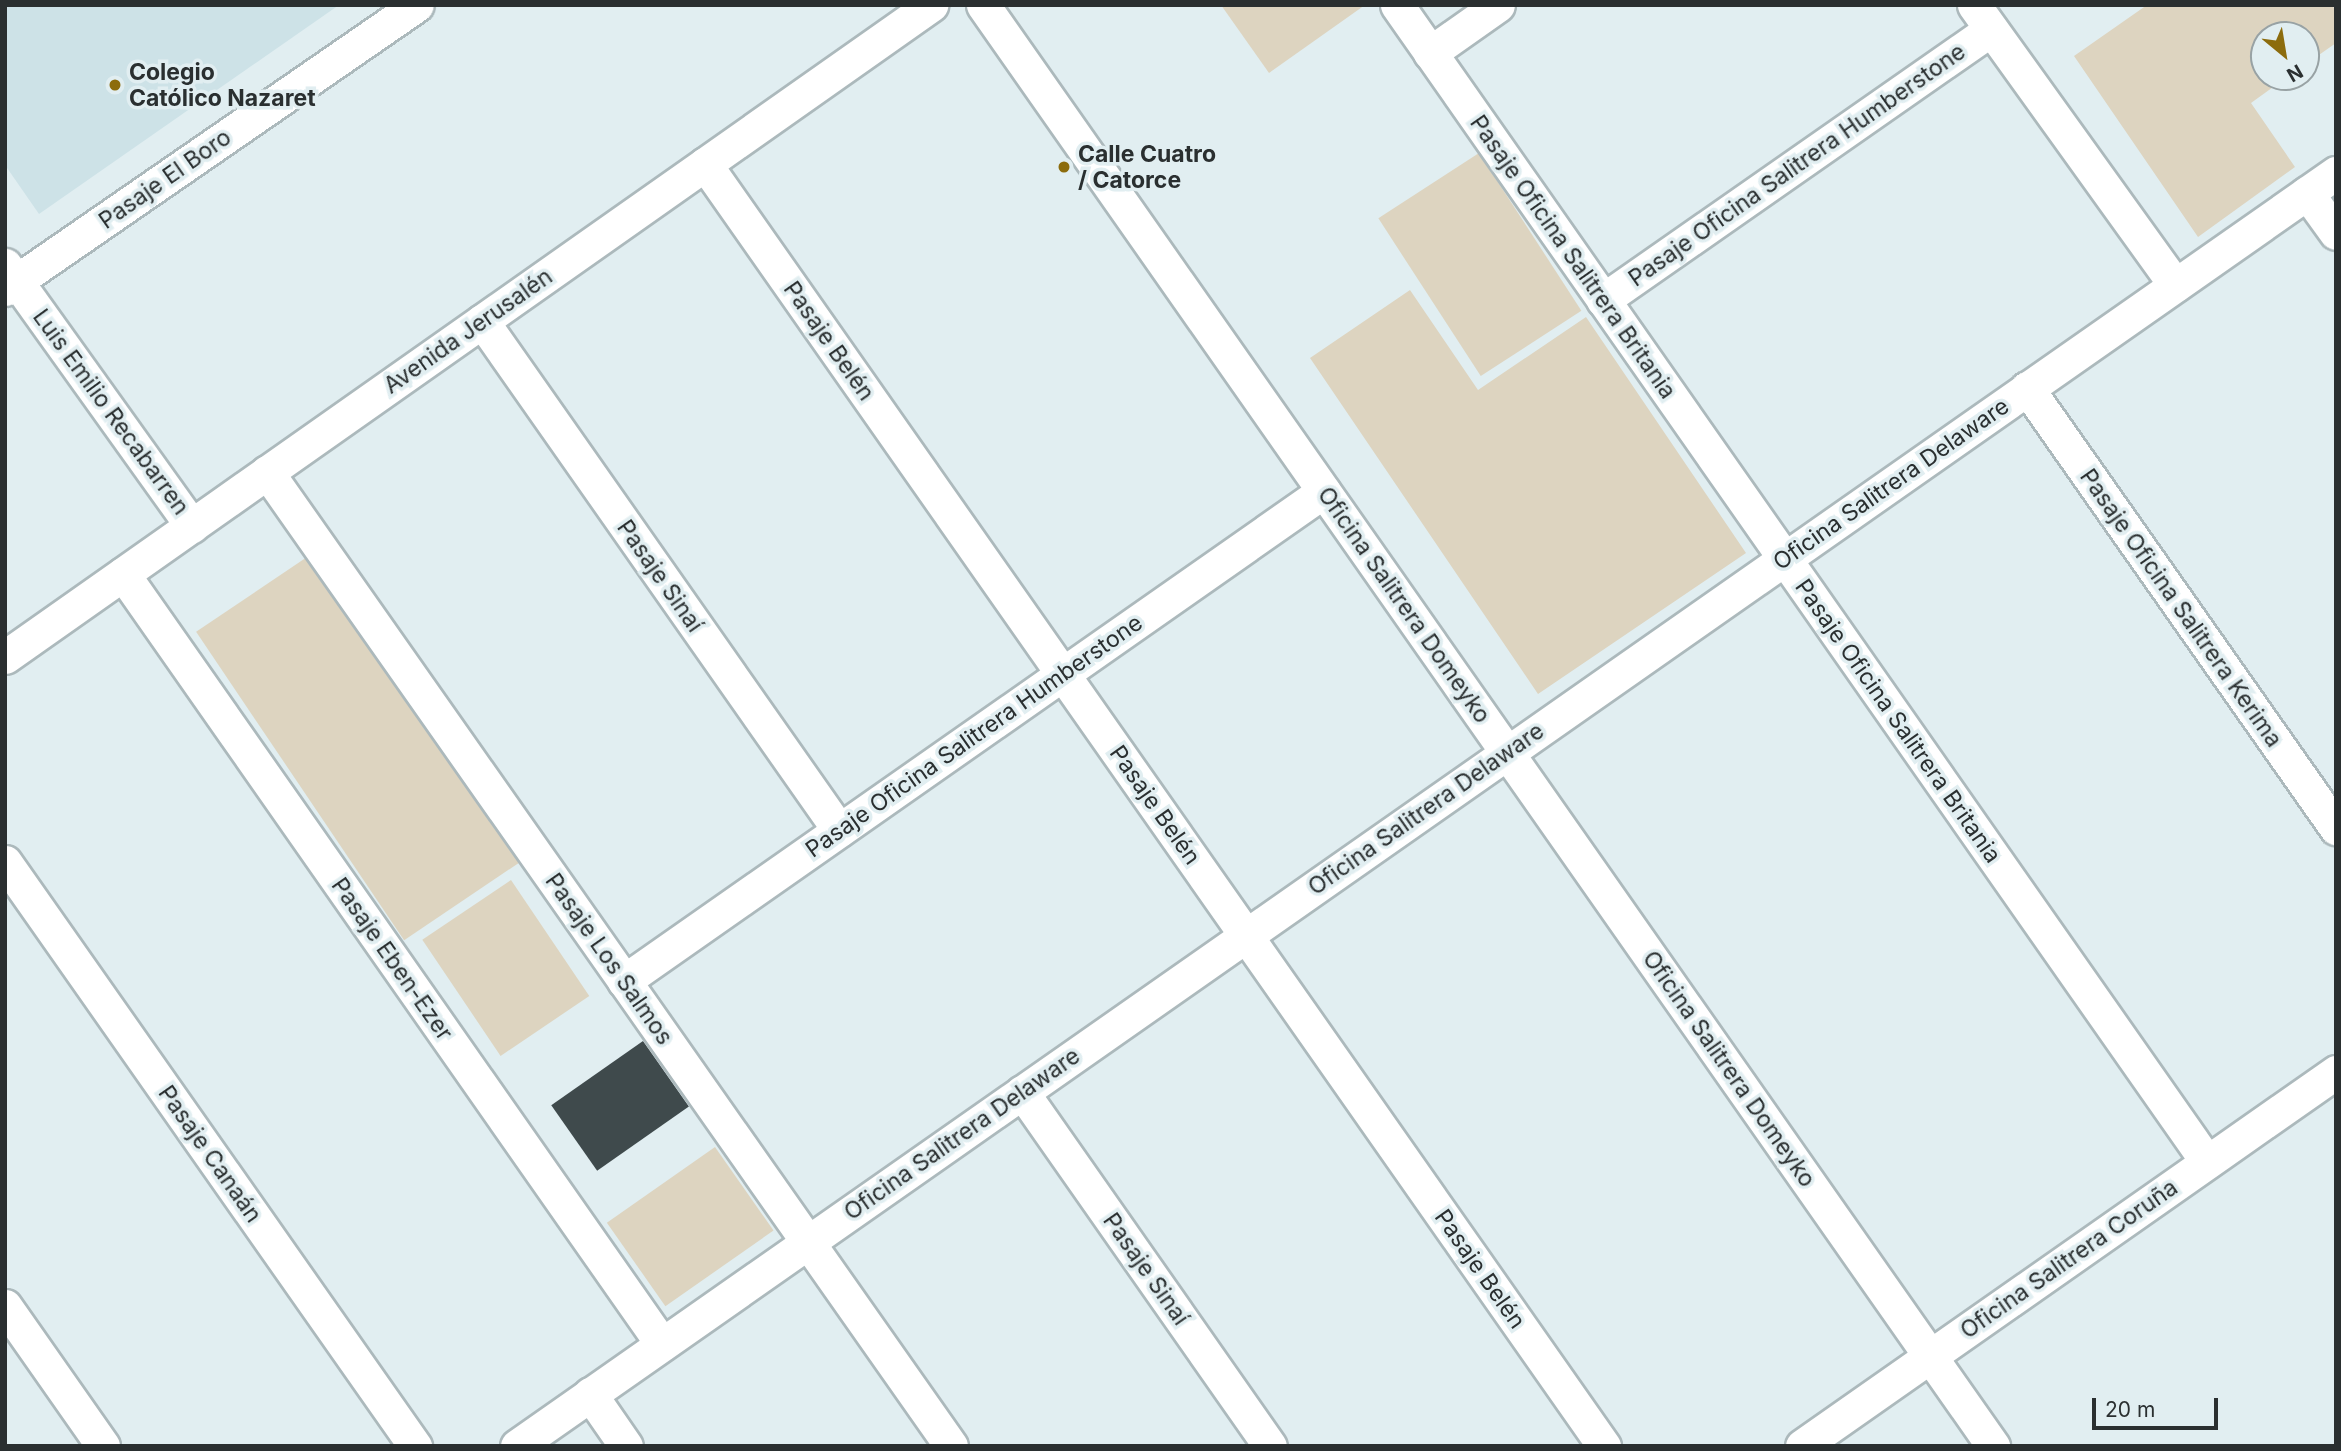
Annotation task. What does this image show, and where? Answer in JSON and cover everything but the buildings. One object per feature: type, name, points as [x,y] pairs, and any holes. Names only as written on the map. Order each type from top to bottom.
[{"type":"street","name":"Pasaje El Boro","points":[[9,278],[416,5]]},
{"type":"street","name":"Avenida Jerusalén","points":[[5,657],[932,5]]},
{"type":"street","name":"Oficina Salitrera Domeyko","points":[[983,5],[1993,1446]]},
{"type":"street","name":"Pasaje Oficina Salitrera Britania","points":[[1396,5],[2207,1162]]},
{"type":"street","points":[[1430,53],[1498,5]]},
{"type":"street","name":"Pasaje Oficina Salitrera Humberstone","points":[[1603,300],[1983,17]]},
{"type":"street","points":[[1983,17],[2175,285]]},
{"type":"street","name":"Pasaje Belén","points":[[705,164],[1604,1446]]},
{"type":"street","name":"Oficina Salitrera Delaware","points":[[517,1446],[2336,173]]},
{"type":"street","points":[[2307,193],[2336,233]]},
{"type":"street","name":"Luis Emilio Recabarren","points":[[9,278],[192,526]]},
{"type":"street","name":"Pasaje Sinaí","points":[[482,321],[839,830]]},
{"type":"street","name":"Pasaje Oficina Salitrera Kerima","points":[[2027,388],[2336,828]]},
{"type":"street","name":"Pasaje Los Salmos","points":[[267,472],[951,1446]]},
{"type":"street","name":"Pasaje Oficina Salitrera Humberstone","points":[[624,981],[1324,491]]},
{"type":"street","name":"Pasaje Eben-Ezer","points":[[123,575],[662,1344]]},
{"type":"street","name":"Pasaje Canaán","points":[[5,862],[415,1446]]},
{"type":"street","name":"Oficina Salitrera Coruña","points":[[1802,1446],[2336,1072]]},
{"type":"street","name":"Pasaje Sinaí","points":[[1022,1092],[1270,1446]]},
{"type":"street","points":[[5,1306],[103,1446]]},
{"type":"street","points":[[590,1394],[626,1446]]},
{"type":"shaded area","name":"Colegio Católico Nazaret","points":[[5,5],[339,5],[39,214],[5,165]]},
{"type":"shaded area","points":[[1221,5],[1365,5],[1269,73]]},
{"type":"shaded area","points":[[2147,5],[2332,5],[2336,11],[2336,43],[2320,54],[2320,21],[2250,21],[2250,91],[2268,91],[2251,103],[2295,167],[2198,237],[2074,56]]},
{"type":"shaded area","points":[[1479,153],[1581,311],[1481,376],[1378,218]]},
{"type":"shaded area","points":[[1410,290],[1478,390],[1586,317],[1746,553],[1538,694],[1310,358]]},
{"type":"shaded area","points":[[313,553],[521,861],[404,940],[196,632]]},
{"type":"shaded area","points":[[511,880],[589,996],[501,1056],[422,940]]},
{"type":"shaded area","points":[[715,1147],[774,1231],[665,1306],[607,1223]]},
{"type":"place","name":"Colegio Católico Nazaret","points":[[115,85]]},
{"type":"place","name":"Calle Cuatro / Catorce","points":[[1064,167]]}]
